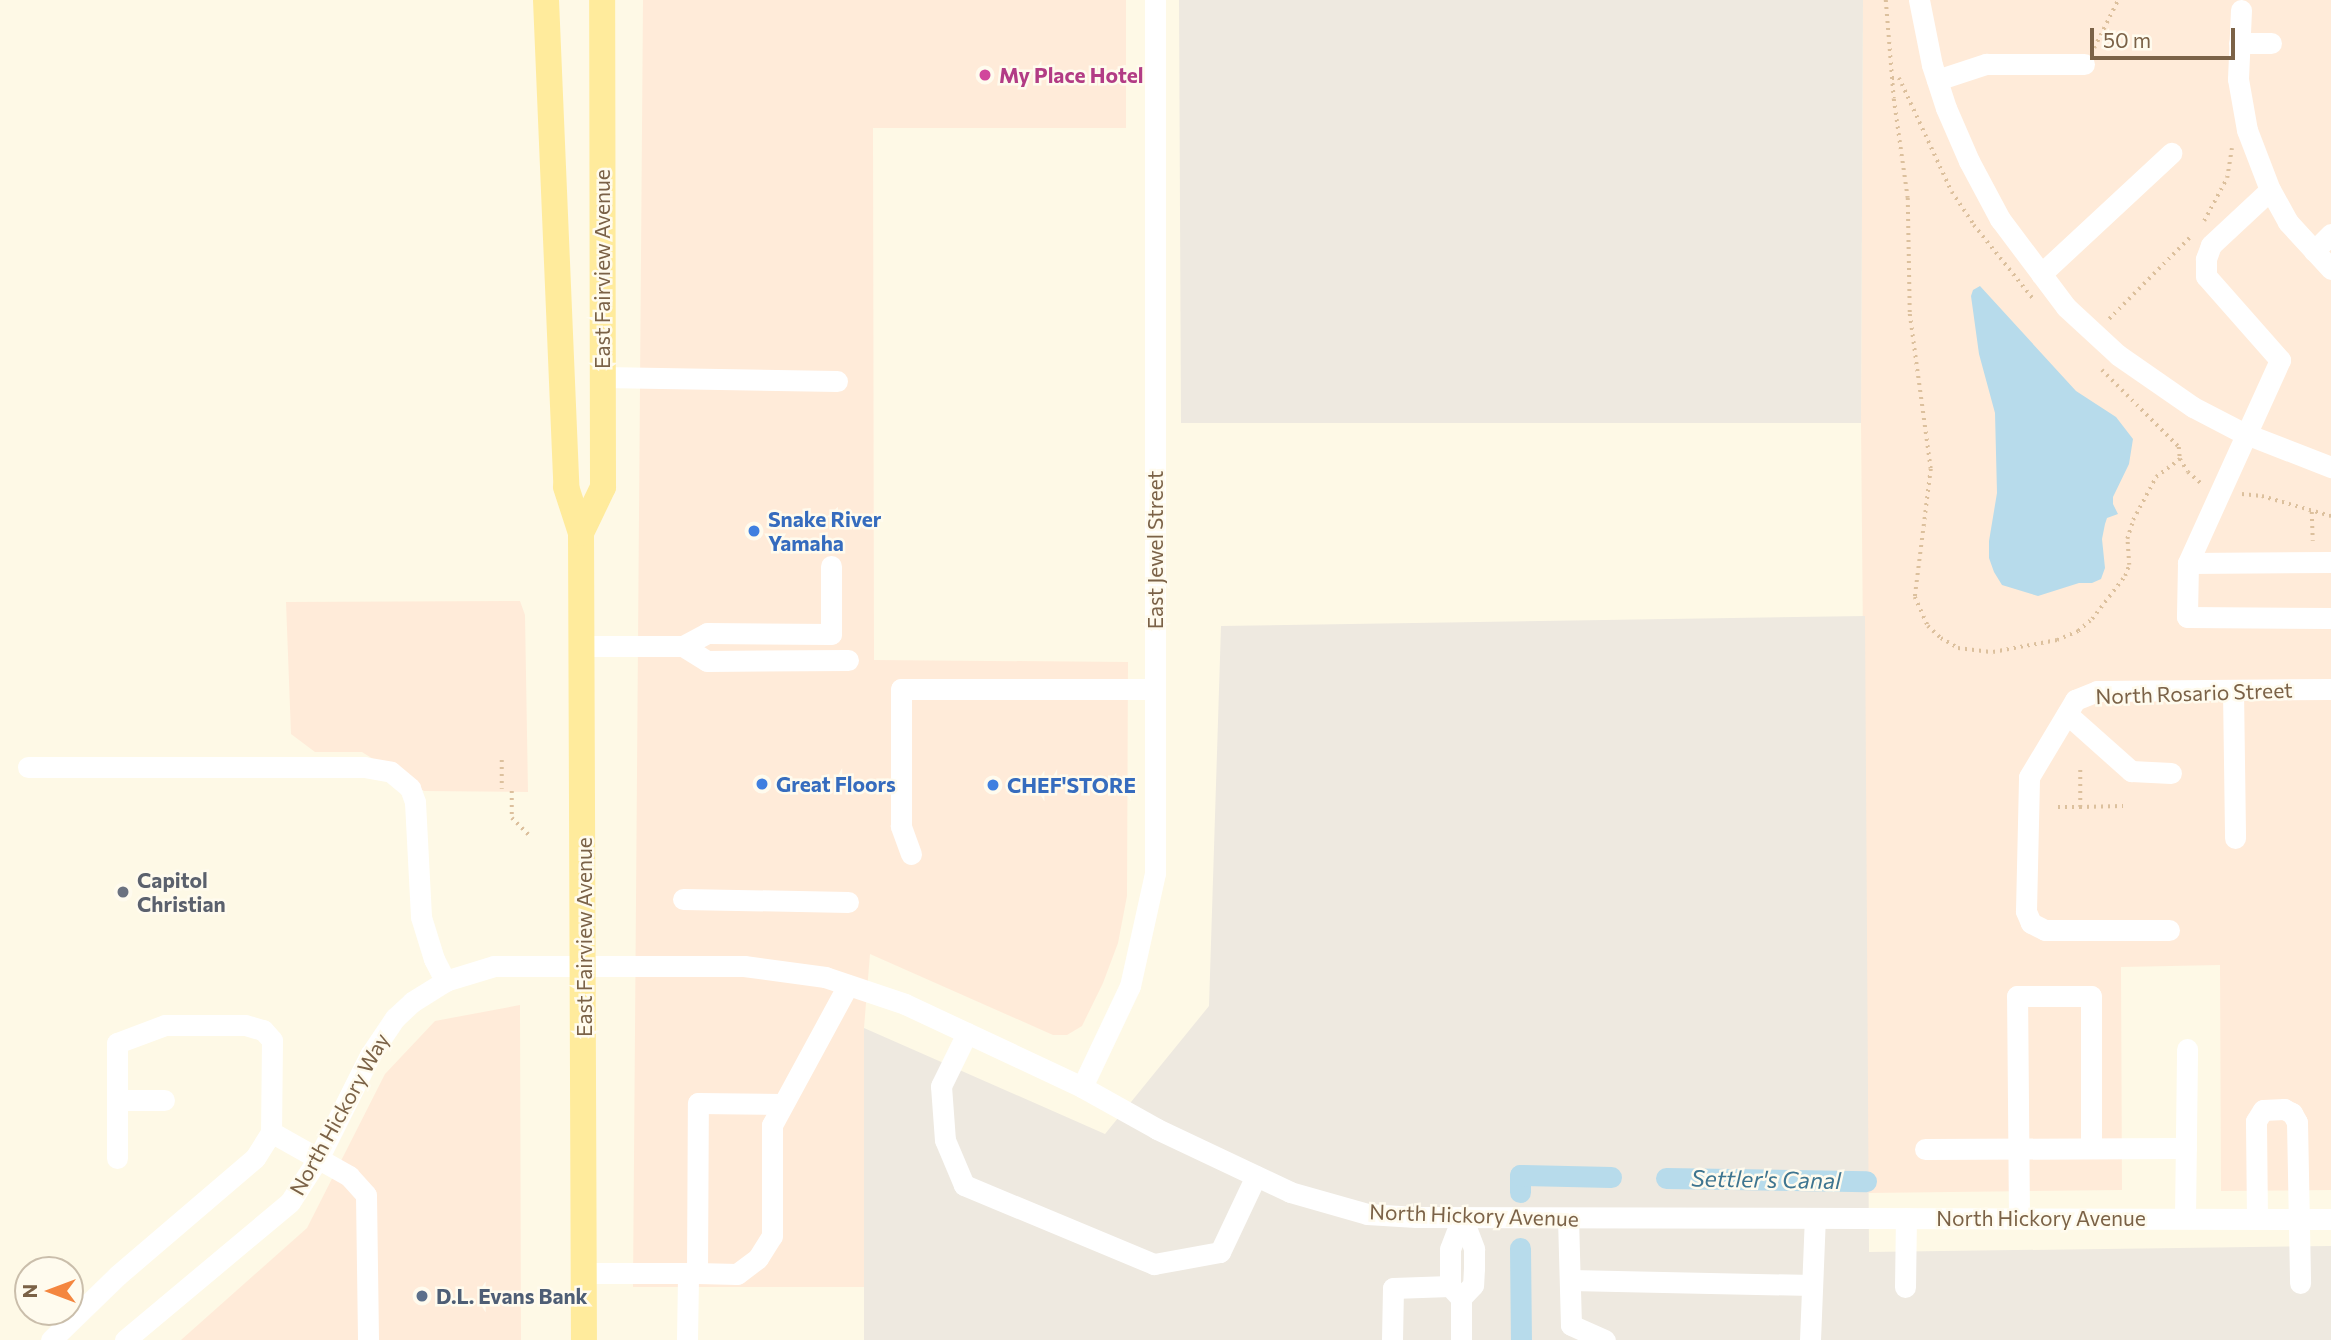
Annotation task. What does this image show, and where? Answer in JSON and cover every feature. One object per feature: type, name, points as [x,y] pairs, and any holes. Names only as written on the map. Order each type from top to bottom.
[{"type":"main road","name":"East Fairview Avenue","points":[[546,0],[566,487],[581,533],[585,964],[584,1340]]},
{"type":"main road","name":"East Fairview Avenue","points":[[581,533],[603,487],[602,0]]},
{"type":"street","name":"East Jewel Street","points":[[1082,1087],[1130,986],[1155,873],[1155,0]]},
{"type":"street","points":[[1919,0],[1937,80],[1969,162],[2000,219],[2066,307],[2118,355],[2193,407],[2248,435],[2331,467]]},
{"type":"street","points":[[2241,10],[2238,79],[2247,130],[2270,190],[2288,222],[2331,269]]},
{"type":"street","points":[[2239,43],[2270,43]]},
{"type":"street","points":[[1937,80],[1986,64],[2084,64]]},
{"type":"street","points":[[2041,274],[2171,153]]},
{"type":"street","points":[[2270,190],[2211,245],[2206,258],[2206,276],[2280,360],[2188,563],[2187,617],[2331,618]]},
{"type":"street","points":[[2314,251],[2331,234]]},
{"type":"street","points":[[602,377],[837,381]]},
{"type":"street","points":[[2188,563],[2331,562]]},
{"type":"street","points":[[583,646],[683,646],[707,633],[831,634],[831,566]]},
{"type":"street","points":[[683,646],[707,661],[848,660]]},
{"type":"street","points":[[911,854],[901,826],[901,689],[1155,689]]},
{"type":"street","name":"North Rosario Street","points":[[2169,930],[2046,930],[2031,923],[2026,911],[2029,777],[2075,700],[2097,691],[2331,689]]},
{"type":"street","points":[[2233,690],[2235,838]]},
{"type":"street","points":[[2067,714],[2131,771],[2171,773]]},
{"type":"street","points":[[28,767],[364,767],[391,772],[410,788],[415,802],[421,917],[433,959],[445,981]]},
{"type":"street","points":[[683,899],[848,902]]},
{"type":"street","name":"North Hickory Way","points":[[124,1340],[290,1202],[319,1157],[381,1035],[412,1002],[445,981],[494,966],[585,964]]},
{"type":"street","name":"North Hickory Avenue","points":[[585,964],[744,966],[825,977],[905,1004],[1082,1087],[1157,1129],[1290,1192],[1367,1214],[1568,1218],[2331,1219]]},
{"type":"street","points":[[584,1273],[737,1274],[758,1258],[772,1236],[772,1125],[848,985]]},
{"type":"street","points":[[2019,1218],[2017,996],[2091,996],[2091,1148]]},
{"type":"street","points":[[51,1340],[118,1275],[255,1158],[271,1132],[272,1040],[263,1030],[246,1025],[165,1025],[117,1043],[117,1158]]},
{"type":"street","points":[[967,1033],[941,1086],[945,1140],[964,1185],[1154,1264],[1220,1252],[1256,1176]]},
{"type":"street","points":[[2185,1218],[2187,1049]]},
{"type":"street","points":[[117,1100],[164,1100]]},
{"type":"street","points":[[687,1340],[698,1103],[782,1104]]},
{"type":"street","points":[[2257,1219],[2256,1121],[2263,1110],[2284,1110],[2292,1113],[2297,1122],[2300,1283]]},
{"type":"street","points":[[271,1132],[349,1176],[366,1195],[368,1340]]},
{"type":"street","points":[[1924,1149],[2186,1148]]},
{"type":"street","points":[[1461,1340],[1450,1249],[1462,1217]]},
{"type":"street","points":[[1568,1218],[1571,1325],[1605,1340]]},
{"type":"street","points":[[1810,1340],[1815,1218]]},
{"type":"street","points":[[1905,1287],[1906,1218]]},
{"type":"street","points":[[1570,1280],[1812,1285]]},
{"type":"street","points":[[1392,1340],[1393,1288],[1456,1292]]},
{"type":"path","points":[[1886,0],[1892,78],[1908,198],[1910,314],[1931,469],[1915,597],[1928,626],[1958,648],[1993,652],[2057,640],[2078,631],[2092,619],[2125,576],[2129,565],[2127,539],[2133,520],[2156,477],[2180,459]]},
{"type":"path","points":[[2084,64],[2118,0]]},
{"type":"path","points":[[1892,78],[1899,78],[1947,180],[1967,214],[2037,303]]},
{"type":"path","points":[[2102,325],[2135,296],[2208,217],[2227,178],[2236,132],[2244,114]]},
{"type":"path","points":[[2098,364],[2123,394],[2144,408],[2179,447],[2180,459],[2188,472],[2207,487]]},
{"type":"path","points":[[2236,494],[2262,496],[2331,516]]},
{"type":"path","points":[[2312,512],[2312,534]]},
{"type":"path","points":[[502,760],[502,789]]},
{"type":"path","points":[[2080,768],[2080,807]]},
{"type":"path","points":[[512,791],[512,818],[531,837]]},
{"type":"path","points":[[2058,807],[2123,806]]},
{"type":"shaded area","points":[[643,0],[1126,0],[1126,128],[873,128],[874,660],[1128,662],[1127,896],[1118,943],[1103,983],[1082,1026],[1067,1035],[1053,1035],[870,954],[864,1028],[864,1287],[633,1287]]},
{"type":"shaded area","points":[[1179,0],[1863,0],[1861,423],[1181,423]]},
{"type":"shaded area","points":[[1863,0],[2331,0],[2331,1190],[2221,1191],[2220,965],[2121,967],[2122,1190],[1868,1193],[1861,423]]},
{"type":"shaded area","points":[[520,601],[525,615],[528,792],[424,791],[362,752],[315,752],[291,734],[286,602]]},
{"type":"shaded area","points":[[1865,616],[1869,1252],[2331,1246],[2331,1340],[864,1340],[864,1028],[1105,1134],[1209,1006],[1221,626]]},
{"type":"shaded area","points":[[520,1005],[521,1340],[181,1340],[307,1228],[385,1074],[435,1021]]},
{"type":"water","points":[[1980,286],[2076,391],[2116,417],[2133,439],[2129,464],[2113,497],[2118,514],[2107,518],[2105,524],[2102,539],[2105,568],[2101,579],[2092,583],[2079,583],[2038,596],[2002,585],[1994,572],[1989,558],[1989,541],[1997,493],[1995,413],[1979,354],[1971,296],[1973,290]]},
{"type":"waterway","name":"Settler's Canal","points":[[1520,1192],[1520,1175],[1611,1177]]},
{"type":"waterway","name":"Settler's Canal","points":[[1666,1178],[1866,1181]]},
{"type":"waterway","points":[[1520,1248],[1521,1340]]},
{"type":"place","name":"My Place Hotel","points":[[985,75]]},
{"type":"place","name":"Snake River Yamaha","points":[[754,531]]},
{"type":"place","name":"Great Floors","points":[[762,784]]},
{"type":"place","name":"CHEF'STORE","points":[[993,785]]},
{"type":"place","name":"Capitol Christian","points":[[123,892]]},
{"type":"place","name":"D.L. Evans Bank","points":[[422,1296]]}]
